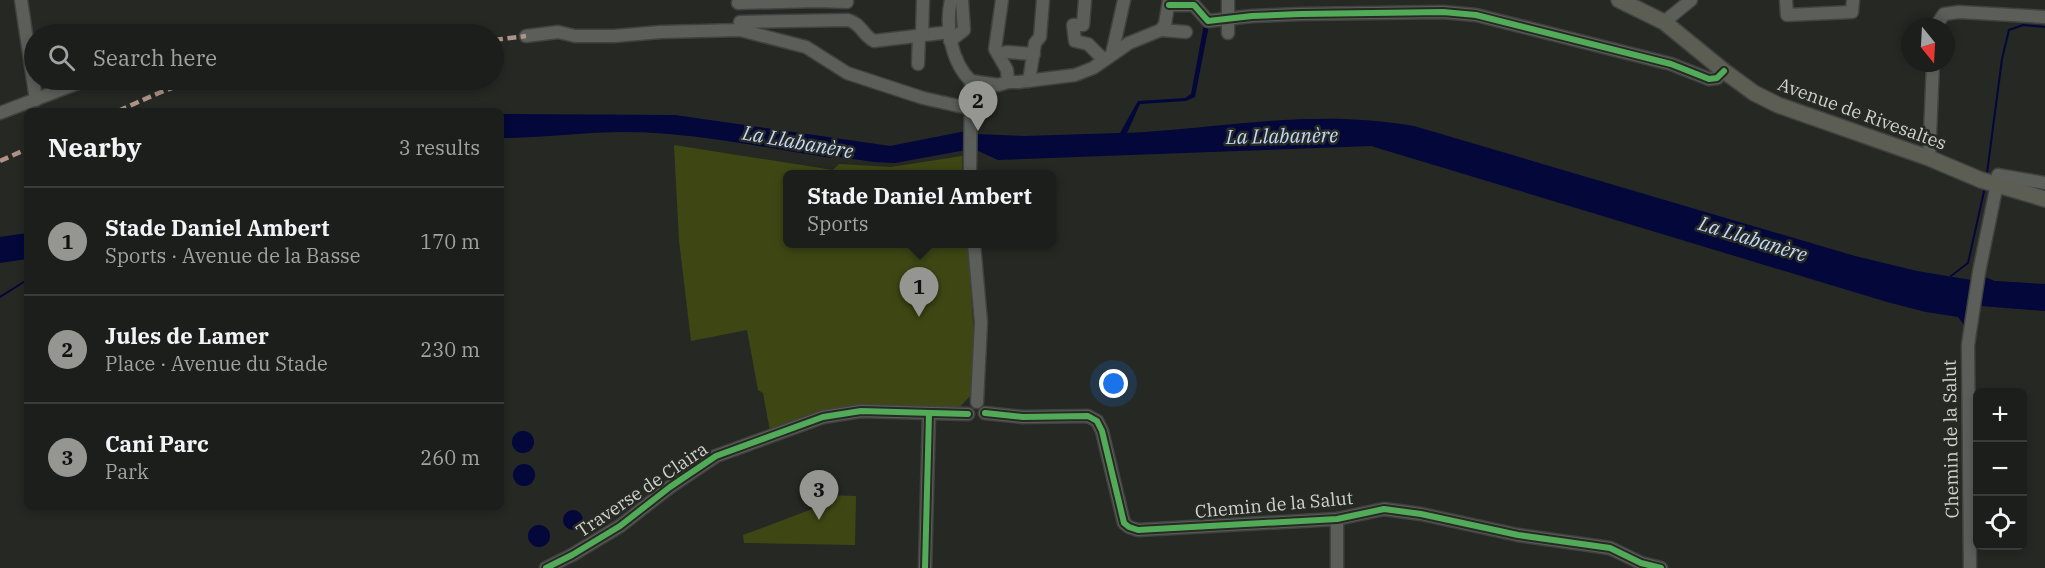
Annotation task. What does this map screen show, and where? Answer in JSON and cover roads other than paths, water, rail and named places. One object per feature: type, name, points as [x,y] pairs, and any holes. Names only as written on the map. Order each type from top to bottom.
[{"type":"main road","name":"Avenue de Rivesaltes","points":[[1619,0],[1664,22],[1754,93],[1778,105],[1929,158],[1981,180],[1998,180],[2045,199]]},
{"type":"street","points":[[21,0],[25,24]]},
{"type":"street","points":[[817,0],[818,20]]},
{"type":"street","points":[[740,26],[738,2],[817,0],[847,2]]},
{"type":"street","points":[[918,64],[923,0]]},
{"type":"street","points":[[951,0],[950,36],[960,69],[971,81],[998,85],[1075,75],[1093,68],[1129,43],[1161,30],[1186,32]]},
{"type":"street","points":[[526,36],[558,33],[574,36],[614,36],[818,20],[856,21],[874,41],[921,35],[950,36],[964,30],[962,0]]},
{"type":"street","points":[[1002,0],[995,49],[1007,70],[1008,82]]},
{"type":"street","points":[[1029,81],[1035,44],[1040,37],[1043,0]]},
{"type":"street","points":[[1085,0],[1083,26],[1073,25],[1075,40],[1088,44],[1092,50],[1108,57]]},
{"type":"street","points":[[1108,57],[1124,0]]},
{"type":"street","points":[[1228,0],[1228,33]]},
{"type":"street","points":[[1664,22],[1691,0]]},
{"type":"street","points":[[1786,0],[1787,15],[1852,12],[1853,0]]},
{"type":"street","points":[[1161,30],[1165,24],[1169,2],[1194,3],[1208,21],[1252,16],[1443,12],[1476,15],[1671,64],[1709,79],[1718,78],[1724,71]]},
{"type":"street","points":[[1941,18],[1944,14],[1959,12],[2045,17]]},
{"type":"street","points":[[740,26],[806,46],[847,73],[922,98],[972,109]]},
{"type":"street","points":[[998,54],[1034,54]]},
{"type":"street","points":[[1929,158],[1933,72]]},
{"type":"street","points":[[970,170],[971,81]]},
{"type":"street","points":[[34,90],[36,100]]},
{"type":"street","points":[[0,113],[60,90]]},
{"type":"street","points":[[1998,180],[2045,183]]},
{"type":"street","name":"Chemin de la Salut","points":[[1970,568],[1968,345],[1978,272],[1998,180]]},
{"type":"street","points":[[974,248],[981,322],[977,402]]},
{"type":"street","points":[[977,402],[984,406],[985,413],[977,420],[968,414],[969,405],[977,402]]},
{"type":"street","name":"Traverse de Claira","points":[[546,568],[620,526],[716,456],[824,417],[861,411],[968,414]]},
{"type":"street","name":"Chemin de la Salut","points":[[985,413],[1023,417],[1088,416],[1097,421],[1124,523],[1138,530],[1337,519],[1384,508],[1518,535],[1610,548],[1643,565],[1660,568]]},
{"type":"street","points":[[925,568],[929,414]]},
{"type":"street","points":[[1337,519],[1337,568]]},
{"type":"water","name":"La Llabanère","points":[[1204,24],[1209,25],[1195,97],[1186,101],[1140,104],[1127,133],[1306,119],[1377,121],[1414,126],[1855,256],[1917,271],[1971,280],[1964,325],[1958,317],[1887,302],[1371,146],[998,160],[976,150],[976,134],[1024,136],[1120,133],[1138,101],[1185,98],[1191,94]]},
{"type":"water","name":"La Llabanère","points":[[504,114],[675,115],[890,146],[966,131],[966,150],[895,163],[832,156],[831,158],[728,141],[650,133],[610,132],[504,138]]},
{"type":"water","points":[[24,233],[24,259],[0,263],[0,237]]},
{"type":"water","points":[[1985,277],[1995,281],[2045,284],[2045,311],[1981,306]]},
{"type":"water","points":[[523,431],[531,434],[534,442],[531,450],[523,453],[515,450],[512,442],[515,434]]},
{"type":"water","points":[[524,464],[532,467],[535,475],[532,483],[524,486],[516,483],[513,475],[516,467]]},
{"type":"water","points":[[573,510],[580,513],[583,520],[580,527],[573,530],[566,527],[563,520],[566,513]]},
{"type":"water","points":[[539,525],[547,528],[550,536],[547,544],[539,547],[531,544],[528,536],[531,528]]},
{"type":"waterway","points":[[1987,173],[2002,59],[2009,30],[2023,25],[2045,27]]},
{"type":"waterway","points":[[1951,276],[1968,263],[1985,187]]},
{"type":"waterway","points":[[0,297],[24,282]]},
{"type":"place","name":"Jules de Lamer","points":[[978,131]]},
{"type":"place","name":"Stade Daniel Ambert","points":[[919,317]]},
{"type":"place","name":"Cani Parc","points":[[819,520]]}]
